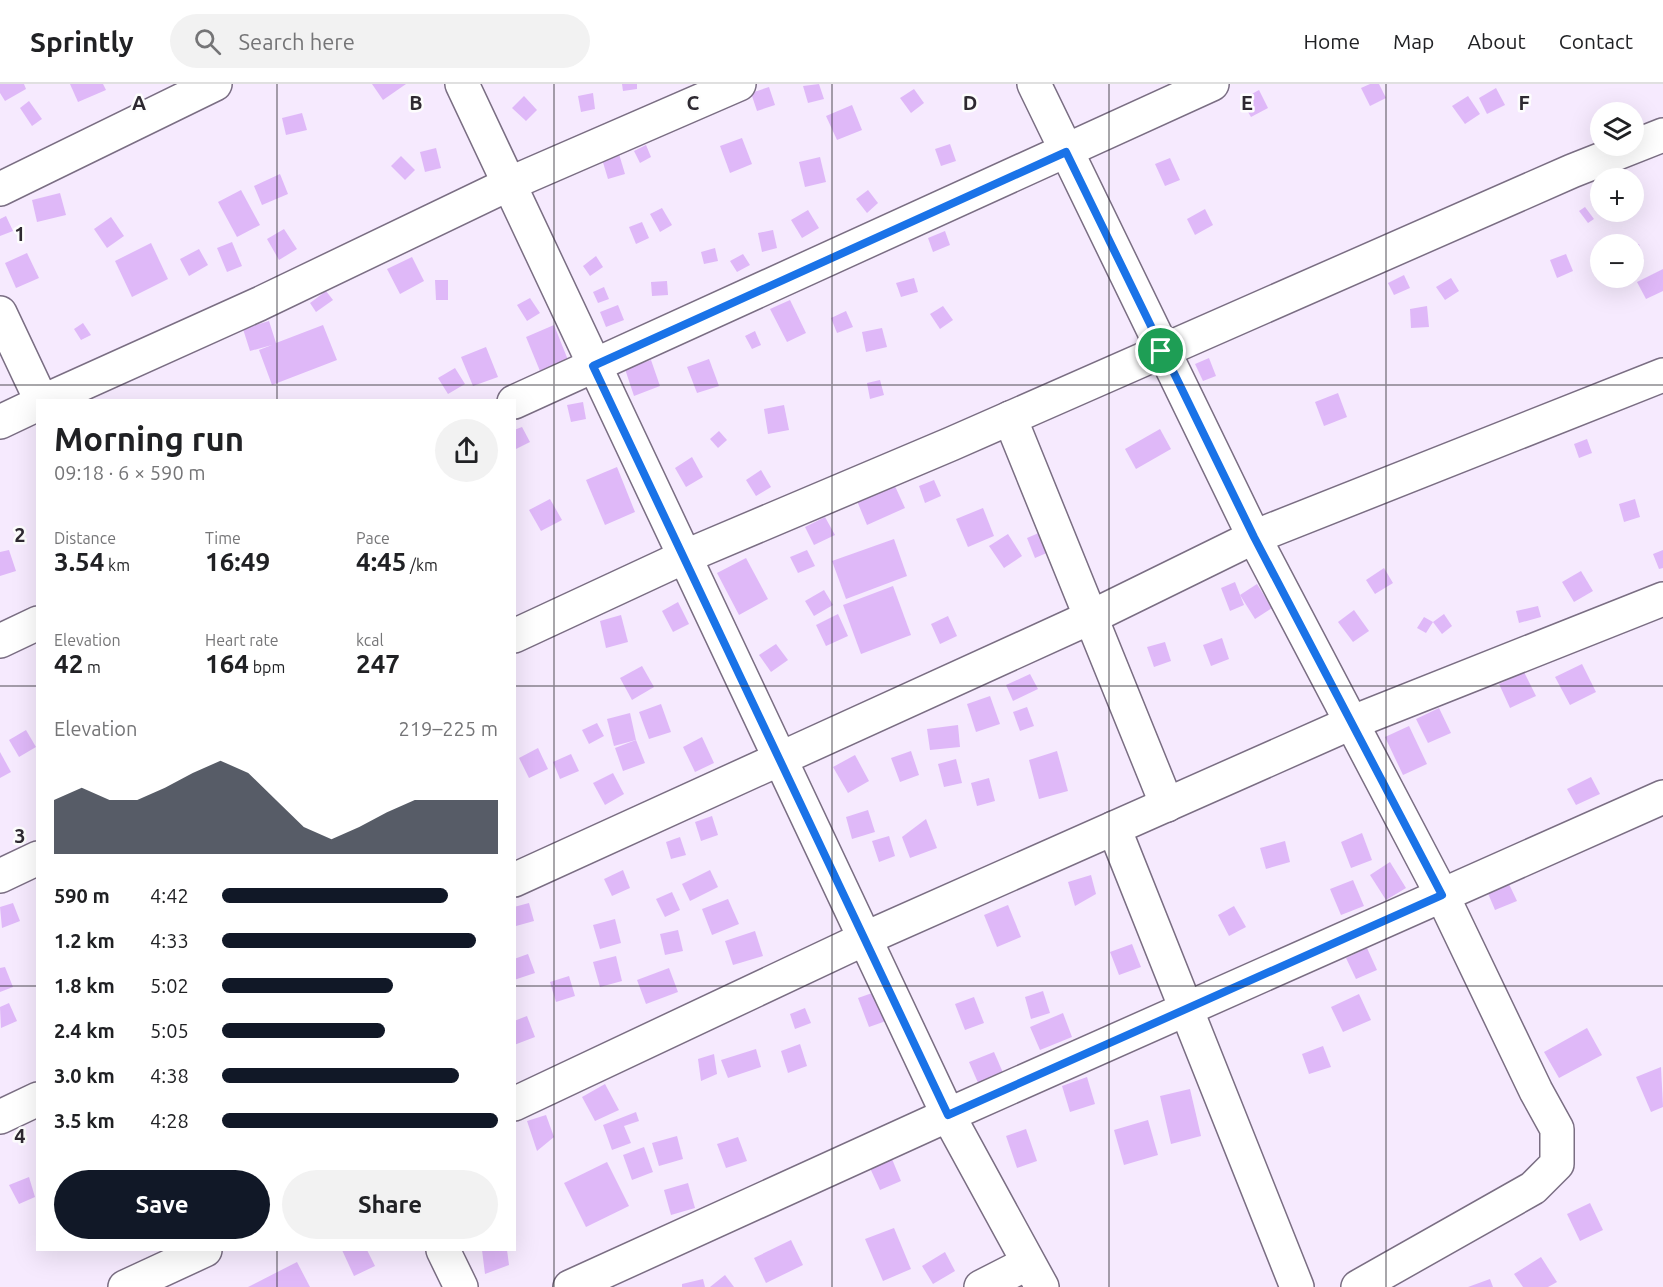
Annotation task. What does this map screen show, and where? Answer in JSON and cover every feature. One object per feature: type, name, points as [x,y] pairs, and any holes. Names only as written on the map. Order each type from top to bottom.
[{"type":"street","points":[[0,189],[215,84]]},
{"type":"street","points":[[462,84],[511,183],[593,366],[948,1115],[1035,1275],[981,1287]]},
{"type":"street","points":[[48,399],[259,304],[511,183],[739,84]]},
{"type":"street","points":[[1034,84],[1161,351],[1254,537],[1442,895],[1557,1130],[1557,1164],[1533,1188],[1358,1287]]},
{"type":"street","points":[[516,401],[1212,84]]},
{"type":"street","points":[[516,635],[684,557],[1010,418],[1572,171],[1663,135]]},
{"type":"street","points":[[0,313],[41,399]]},
{"type":"street","points":[[516,879],[1089,618],[1254,537],[1663,375]]},
{"type":"street","points":[[0,422],[36,405]]},
{"type":"street","points":[[1010,418],[1089,618],[1167,805]]},
{"type":"street","points":[[516,1103],[864,939],[1353,722],[1663,599]]},
{"type":"street","points":[[0,641],[36,624]]},
{"type":"street","points":[[570,1287],[948,1115],[1663,797]]},
{"type":"street","points":[[1114,828],[1297,1287]]},
{"type":"street","points":[[0,876],[36,859]]},
{"type":"street","points":[[0,1116],[36,1100]]},
{"type":"street","points":[[125,1287],[203,1251]]},
{"type":"street","points":[[443,1251],[461,1287]]},
{"type":"building","points":[[0,84],[24,84],[26,89],[5,101],[0,93]]},
{"type":"building","points":[[70,84],[103,84],[106,90],[78,102]]},
{"type":"building","points":[[372,84],[406,84],[383,100]]},
{"type":"building","points":[[622,84],[637,84],[637,89],[623,91]]},
{"type":"building","points":[[819,84],[824,99],[808,103],[803,86]]},
{"type":"building","points":[[1370,84],[1379,84],[1386,98],[1370,106],[1361,88]]},
{"type":"building","points":[[769,87],[775,105],[757,111],[751,93]]},
{"type":"building","points":[[1496,88],[1505,105],[1487,114],[1479,98]]},
{"type":"building","points":[[914,89],[924,103],[911,113],[900,98]]},
{"type":"building","points":[[1259,90],[1268,108],[1251,117],[1241,100]]},
{"type":"building","points":[[593,93],[595,109],[581,112],[578,96]]},
{"type":"building","points":[[524,96],[537,110],[526,121],[512,108]]},
{"type":"building","points":[[1468,96],[1480,114],[1465,124],[1452,106]]},
{"type":"building","points":[[29,101],[42,119],[32,126],[20,108]]},
{"type":"building","points":[[852,105],[862,130],[837,140],[826,116]]},
{"type":"building","points":[[302,113],[307,130],[286,135],[282,118]]},
{"type":"building","points":[[742,138],[752,164],[730,173],[720,146]]},
{"type":"building","points":[[950,144],[956,161],[941,166],[935,149]]},
{"type":"building","points":[[646,145],[651,157],[640,163],[634,151]]},
{"type":"building","points":[[436,148],[441,168],[425,172],[420,152]]},
{"type":"building","points":[[619,154],[625,174],[608,179],[602,159]]},
{"type":"building","points":[[401,156],[415,170],[405,180],[391,166]]},
{"type":"building","points":[[820,157],[826,182],[805,187],[799,162]]},
{"type":"building","points":[[1170,158],[1180,180],[1165,186],[1155,164]]},
{"type":"building","points":[[280,174],[288,194],[262,205],[254,186]]},
{"type":"building","points":[[241,190],[260,225],[237,237],[218,202]]},
{"type":"building","points":[[868,190],[878,203],[867,213],[856,199]]},
{"type":"building","points":[[60,193],[66,215],[37,222],[32,200]]},
{"type":"building","points":[[1585,207],[1590,214],[1590,222],[1588,223],[1579,211]]},
{"type":"building","points":[[662,208],[672,225],[660,232],[650,214]]},
{"type":"building","points":[[1205,209],[1213,225],[1195,235],[1187,219]]},
{"type":"building","points":[[808,210],[819,228],[802,238],[791,220]]},
{"type":"building","points":[[6,216],[13,231],[0,236],[0,219]]},
{"type":"building","points":[[111,217],[124,236],[107,248],[94,229]]},
{"type":"building","points":[[642,222],[649,238],[636,244],[629,227]]},
{"type":"building","points":[[284,229],[297,249],[279,260],[267,239]]},
{"type":"building","points":[[773,230],[777,248],[762,252],[758,233]]},
{"type":"building","points":[[945,231],[950,245],[933,252],[928,238]]},
{"type":"building","points":[[232,242],[242,266],[227,272],[217,248]]},
{"type":"building","points":[[151,243],[168,279],[132,297],[115,261]]},
{"type":"building","points":[[715,248],[718,261],[704,264],[701,252]]},
{"type":"building","points":[[199,249],[208,265],[189,276],[180,259]]},
{"type":"building","points":[[27,253],[39,278],[16,288],[5,263]]},
{"type":"building","points":[[743,254],[750,265],[737,272],[730,261]]},
{"type":"building","points":[[1566,254],[1573,271],[1557,278],[1550,260]]},
{"type":"building","points":[[596,256],[603,267],[590,276],[583,266]]},
{"type":"building","points":[[412,257],[424,281],[400,294],[387,269]]},
{"type":"building","points":[[1663,269],[1663,291],[1646,299],[1640,288],[1644,288],[1644,278]]},
{"type":"building","points":[[1404,275],[1410,288],[1394,295],[1388,283]]},
{"type":"building","points":[[914,278],[918,292],[901,297],[896,283]]},
{"type":"building","points":[[1451,278],[1459,291],[1445,300],[1436,287]]},
{"type":"building","points":[[435,280],[448,280],[448,300],[436,300]]},
{"type":"building","points":[[667,281],[668,295],[652,296],[651,282]]},
{"type":"building","points":[[604,287],[609,299],[598,303],[593,292]]},
{"type":"building","points":[[326,291],[333,300],[316,312],[310,303]]},
{"type":"building","points":[[530,298],[540,313],[527,321],[517,305]]},
{"type":"building","points":[[790,300],[806,333],[787,342],[770,309]]},
{"type":"building","points":[[618,305],[624,320],[606,327],[600,312]]},
{"type":"building","points":[[943,306],[953,320],[940,329],[930,314]]},
{"type":"building","points":[[1427,306],[1429,327],[1411,328],[1410,309]]},
{"type":"building","points":[[846,311],[853,327],[837,333],[831,318]]},
{"type":"building","points":[[269,321],[276,343],[323,325],[337,360],[272,385],[259,350],[272,345],[250,351],[243,329]]},
{"type":"building","points":[[83,323],[91,335],[81,340],[74,329]]},
{"type":"building","points":[[554,325],[568,360],[540,371],[526,337]]},
{"type":"building","points":[[882,328],[887,347],[866,352],[862,332]]},
{"type":"building","points":[[755,331],[761,345],[752,349],[745,336]]},
{"type":"building","points":[[486,347],[498,377],[473,386],[461,357]]},
{"type":"building","points":[[1209,358],[1216,376],[1203,381],[1195,364]]},
{"type":"building","points":[[709,359],[719,386],[697,393],[687,367]]},
{"type":"building","points":[[651,360],[660,386],[634,396],[625,369]]},
{"type":"building","points":[[455,368],[465,384],[448,394],[438,378]]},
{"type":"building","points":[[880,380],[884,395],[870,399],[867,383]]},
{"type":"building","points":[[1338,393],[1347,417],[1324,426],[1315,402]]},
{"type":"building","points":[[583,402],[586,419],[571,422],[567,405]]},
{"type":"building","points":[[784,405],[789,430],[768,434],[764,409]]},
{"type":"building","points":[[522,427],[530,442],[516,449],[516,429]]},
{"type":"building","points":[[1160,429],[1171,449],[1136,469],[1125,449]]},
{"type":"building","points":[[719,431],[727,440],[718,448],[710,439]]},
{"type":"building","points":[[1587,439],[1592,453],[1579,458],[1574,444]]},
{"type":"building","points":[[692,457],[703,477],[686,487],[675,468]]},
{"type":"building","points":[[617,467],[635,512],[605,525],[586,480]]},
{"type":"building","points":[[761,470],[771,487],[756,496],[746,480]]},
{"type":"building","points":[[934,480],[941,496],[925,503],[919,486]]},
{"type":"building","points":[[894,484],[905,508],[867,525],[857,501]]},
{"type":"building","points":[[550,499],[562,520],[541,531],[529,510]]},
{"type":"building","points":[[1635,499],[1640,517],[1624,522],[1619,504]]},
{"type":"building","points":[[983,508],[994,536],[968,547],[956,519]]},
{"type":"building","points":[[825,517],[835,535],[814,545],[805,527]]},
{"type":"building","points":[[1041,532],[1049,552],[1035,558],[1027,538]]},
{"type":"building","points":[[1008,534],[1022,556],[1004,568],[989,546]]},
{"type":"building","points":[[894,539],[907,576],[846,599],[832,561]]},
{"type":"building","points":[[9,550],[16,571],[0,576],[0,552]]},
{"type":"building","points":[[807,550],[815,566],[798,573],[790,557]]},
{"type":"building","points":[[1663,550],[1663,568],[1659,569],[1653,554]]},
{"type":"building","points":[[746,558],[768,599],[739,615],[717,573]]},
{"type":"building","points":[[1384,568],[1393,583],[1375,594],[1366,580]]},
{"type":"building","points":[[1581,571],[1593,591],[1574,602],[1562,582]]},
{"type":"building","points":[[1235,582],[1244,605],[1230,611],[1221,588]]},
{"type":"building","points":[[1257,584],[1272,608],[1255,619],[1240,595]]},
{"type":"building","points":[[893,586],[911,635],[861,654],[843,605]]},
{"type":"building","points":[[824,590],[833,605],[814,616],[805,601]]},
{"type":"building","points":[[678,602],[689,624],[673,632],[662,611]]},
{"type":"building","points":[[1538,606],[1541,617],[1519,623],[1516,611]]},
{"type":"building","points":[[1354,610],[1369,631],[1353,642],[1338,622]]},
{"type":"building","points":[[838,614],[848,636],[826,646],[816,625]]},
{"type":"building","points":[[1444,614],[1452,626],[1442,634],[1433,622]]},
{"type":"building","points":[[621,615],[628,642],[606,648],[600,621]]},
{"type":"building","points":[[948,616],[957,636],[940,644],[931,624]]},
{"type":"building","points":[[1424,617],[1433,622],[1426,633],[1417,628]]},
{"type":"building","points":[[1222,638],[1229,659],[1211,666],[1203,645]]},
{"type":"building","points":[[1165,642],[1171,661],[1154,667],[1147,647]]},
{"type":"building","points":[[776,644],[788,660],[771,672],[759,655]]},
{"type":"building","points":[[1582,664],[1596,692],[1570,705],[1555,677]]},
{"type":"building","points":[[642,666],[654,687],[632,700],[620,678]]},
{"type":"building","points":[[1524,672],[1536,696],[1510,708],[1499,684]]},
{"type":"building","points":[[1030,674],[1038,689],[1013,701],[1006,685]]},
{"type":"building","points":[[990,696],[1000,724],[976,732],[967,704]]},
{"type":"building","points":[[661,704],[671,732],[649,739],[639,712]]},
{"type":"building","points":[[1027,707],[1034,726],[1020,731],[1013,712]]},
{"type":"building","points":[[1439,708],[1451,733],[1428,743],[1416,719]]},
{"type":"building","points":[[630,713],[636,740],[614,746],[607,719]]},
{"type":"building","points":[[597,723],[604,736],[589,744],[582,730]]},
{"type":"building","points":[[958,725],[960,747],[930,750],[927,729]]},
{"type":"building","points":[[1409,726],[1427,764],[1403,775],[1385,737]]},
{"type":"building","points":[[26,730],[36,747],[19,757],[9,740]]},
{"type":"building","points":[[702,737],[714,763],[695,772],[683,747]]},
{"type":"building","points":[[636,740],[645,763],[623,771],[615,748]]},
{"type":"building","points":[[538,748],[548,769],[529,778],[519,758]]},
{"type":"building","points":[[911,751],[919,775],[900,782],[891,758]]},
{"type":"building","points":[[1057,751],[1068,791],[1039,799],[1029,760]]},
{"type":"building","points":[[0,752],[11,772],[0,778]]},
{"type":"building","points":[[571,754],[579,771],[560,779],[553,762]]},
{"type":"building","points":[[855,755],[869,781],[848,793],[833,767]]},
{"type":"building","points":[[956,759],[962,783],[944,787],[938,764]]},
{"type":"building","points":[[613,773],[624,794],[605,805],[593,783]]},
{"type":"building","points":[[1591,777],[1600,794],[1576,805],[1567,789]]},
{"type":"building","points":[[989,778],[995,801],[977,806],[971,783]]},
{"type":"building","points":[[868,810],[875,832],[852,839],[846,817]]},
{"type":"building","points":[[712,816],[718,835],[701,841],[695,822]]},
{"type":"building","points":[[926,819],[937,848],[910,858],[902,837]]},
{"type":"building","points":[[1362,833],[1372,860],[1351,868],[1341,842]]},
{"type":"building","points":[[889,836],[895,856],[879,862],[872,841]]},
{"type":"building","points":[[680,837],[686,855],[671,859],[666,842]]},
{"type":"building","points":[[1285,841],[1290,862],[1266,869],[1260,848]]},
{"type":"building","points":[[1390,862],[1406,888],[1386,900],[1370,875]]},
{"type":"building","points":[[623,870],[630,888],[612,896],[604,879]]},
{"type":"building","points":[[710,870],[718,887],[690,901],[682,884]]},
{"type":"building","points":[[1091,875],[1096,894],[1075,906],[1068,882]]},
{"type":"building","points":[[1353,880],[1364,906],[1341,915],[1330,889]]},
{"type":"building","points":[[1508,882],[1517,901],[1495,910],[1487,891]]},
{"type":"building","points":[[672,892],[680,910],[665,917],[656,899]]},
{"type":"building","points":[[728,899],[739,924],[712,935],[702,909]]},
{"type":"building","points":[[13,903],[20,921],[2,928],[0,907]]},
{"type":"building","points":[[529,903],[534,921],[516,926],[516,906]]},
{"type":"building","points":[[1008,905],[1021,937],[997,947],[984,915]]},
{"type":"building","points":[[1234,906],[1246,927],[1229,936],[1218,915]]},
{"type":"building","points":[[615,919],[621,943],[600,949],[593,925]]},
{"type":"building","points":[[678,930],[683,951],[665,955],[660,934]]},
{"type":"building","points":[[755,931],[763,956],[733,965],[725,941]]},
{"type":"building","points":[[1132,944],[1141,967],[1119,975],[1110,952]]},
{"type":"building","points":[[1367,948],[1377,970],[1356,979],[1346,958]]},
{"type":"building","points":[[528,954],[535,973],[516,979],[516,958]]},
{"type":"building","points":[[616,956],[622,981],[600,987],[593,962]]},
{"type":"building","points":[[5,967],[13,987],[0,992],[0,968]]},
{"type":"building","points":[[669,968],[678,992],[646,1004],[637,980]]},
{"type":"building","points":[[569,976],[575,996],[556,1002],[550,982]]},
{"type":"building","points":[[1043,991],[1050,1013],[1031,1019],[1025,997]]},
{"type":"building","points":[[875,992],[886,1021],[869,1027],[858,998]]},
{"type":"building","points":[[1359,994],[1371,1020],[1343,1032],[1331,1007]]},
{"type":"building","points":[[974,997],[984,1023],[965,1030],[955,1004]]},
{"type":"building","points":[[9,1003],[17,1021],[1,1028],[0,1007]]},
{"type":"building","points":[[805,1008],[811,1023],[795,1029],[790,1014]]},
{"type":"building","points":[[1063,1013],[1072,1037],[1040,1050],[1030,1027]]},
{"type":"building","points":[[527,1016],[535,1037],[516,1044],[516,1020]]},
{"type":"building","points":[[1587,1028],[1602,1055],[1559,1078],[1544,1052]]},
{"type":"building","points":[[800,1044],[807,1066],[788,1073],[781,1051]]},
{"type":"building","points":[[1323,1046],[1331,1067],[1309,1074],[1302,1054]]},
{"type":"building","points":[[756,1049],[761,1067],[728,1078],[721,1060]]},
{"type":"building","points":[[994,1052],[1004,1075],[979,1085],[969,1062]]},
{"type":"building","points":[[714,1054],[717,1074],[701,1081],[698,1059]]},
{"type":"building","points":[[1661,1067],[1663,1107],[1651,1112],[1636,1077]]},
{"type":"building","points":[[1087,1077],[1095,1104],[1070,1112],[1062,1086]]},
{"type":"building","points":[[605,1084],[619,1110],[595,1121],[582,1097]]},
{"type":"building","points":[[1190,1089],[1201,1136],[1171,1144],[1160,1096]]},
{"type":"building","points":[[636,1112],[639,1121],[624,1126],[631,1143],[612,1150],[603,1125]]},
{"type":"building","points":[[546,1115],[554,1137],[537,1151],[527,1121]]},
{"type":"building","points":[[1148,1120],[1158,1155],[1124,1165],[1114,1130]]},
{"type":"building","points":[[1026,1129],[1037,1161],[1017,1168],[1006,1136]]},
{"type":"building","points":[[677,1136],[683,1159],[659,1166],[652,1143]]},
{"type":"building","points":[[738,1137],[747,1161],[726,1168],[717,1144]]},
{"type":"building","points":[[644,1147],[653,1172],[632,1180],[623,1155]]},
{"type":"building","points":[[892,1159],[901,1181],[880,1190],[870,1168]]},
{"type":"building","points":[[607,1162],[629,1206],[586,1227],[564,1183]]},
{"type":"building","points":[[29,1177],[35,1197],[19,1204],[9,1185]]},
{"type":"building","points":[[688,1183],[695,1208],[671,1215],[664,1190]]},
{"type":"building","points":[[1590,1203],[1603,1230],[1580,1241],[1567,1214]]},
{"type":"building","points":[[894,1228],[911,1269],[883,1281],[865,1239]]},
{"type":"building","points":[[791,1240],[803,1265],[766,1283],[754,1258]]},
{"type":"building","points":[[342,1251],[368,1251],[375,1266],[354,1276]]},
{"type":"building","points":[[482,1251],[507,1251],[509,1265],[485,1274]]},
{"type":"building","points":[[945,1252],[955,1271],[933,1284],[922,1266]]},
{"type":"building","points":[[1541,1257],[1557,1282],[1548,1287],[1523,1287],[1514,1274]]},
{"type":"building","points":[[297,1262],[310,1287],[248,1287]]},
{"type":"building","points":[[725,1275],[734,1287],[710,1287]]},
{"type":"building","points":[[703,1279],[705,1287],[682,1287],[682,1284]]},
{"type":"building","points":[[1490,1279],[1493,1287],[1468,1287]]},
{"type":"route","points":[[1066,152],[1161,351],[1254,537],[1442,895],[948,1115],[593,366],[1066,152]]}]
